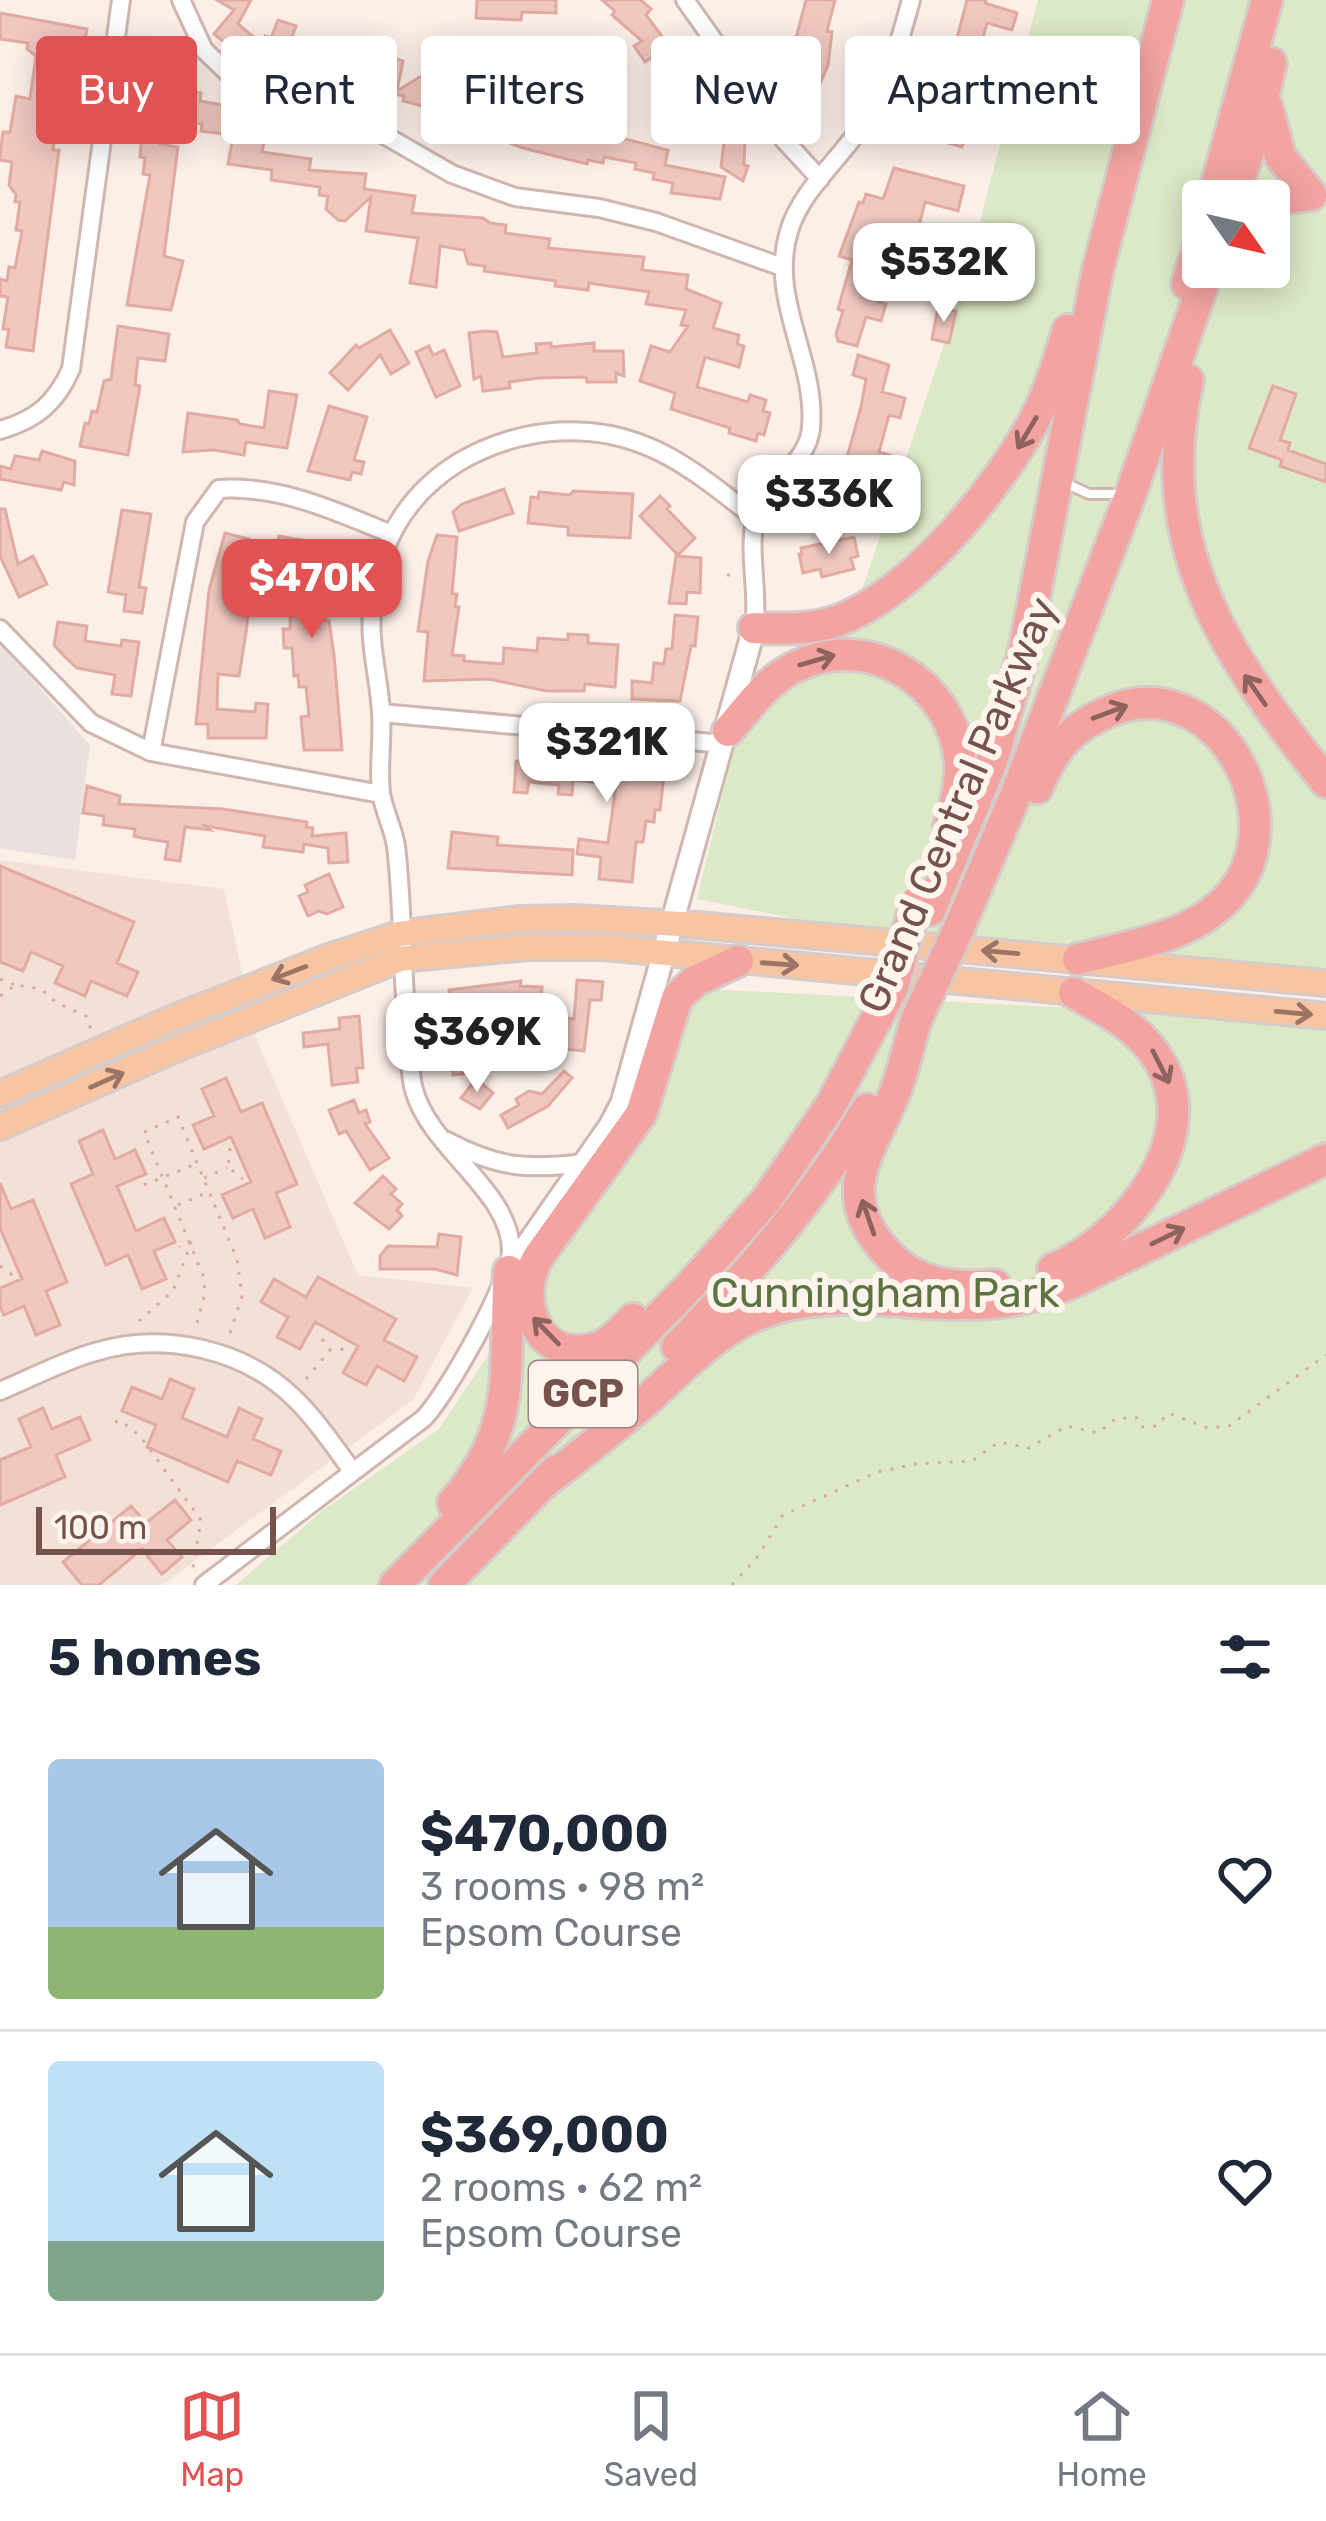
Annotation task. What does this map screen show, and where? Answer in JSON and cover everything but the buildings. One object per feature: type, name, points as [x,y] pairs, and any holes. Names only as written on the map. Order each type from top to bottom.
[{"type":"highway","name":"Grand Central Parkway","points":[[395,1585],[688,1288],[767,1199],[831,1105],[887,998],[923,906],[971,816],[1010,706],[1037,594],[1098,269],[1168,0]]},
{"type":"highway","points":[[1098,269],[1140,171],[1184,0]]},
{"type":"highway","points":[[1218,180],[1267,0]]},
{"type":"highway","points":[[1238,180],[1266,89],[1285,0]]},
{"type":"highway","points":[[754,628],[817,626],[868,605],[941,544],[1017,449],[1055,374],[1094,215],[1145,85]]},
{"type":"highway","points":[[1266,89],[1274,142],[1286,166],[1318,198]]},
{"type":"highway","points":[[1131,493],[1185,288]]},
{"type":"highway","name":"Grand Central Parkway","points":[[444,1585],[724,1298],[784,1232],[835,1162],[916,1020],[965,915],[1131,493],[1202,288]]},
{"type":"highway","points":[[1208,288],[1191,323],[1189,379],[1178,434],[1178,490],[1199,580],[1218,628],[1245,676],[1326,782]]},
{"type":"highway","points":[[726,737],[774,680],[817,658],[843,654],[879,659],[922,684],[951,727],[960,777],[923,906]]},
{"type":"highway","points":[[965,915],[1022,826],[1047,765],[1071,732],[1122,706],[1161,701],[1194,714],[1244,769],[1256,808],[1254,844],[1243,875],[1228,898],[1165,936],[1078,959]]},
{"type":"highway","points":[[737,961],[689,985],[673,1005],[641,1114],[531,1270],[526,1296],[530,1315],[559,1346],[584,1350],[601,1346],[682,1269],[767,1199]]},
{"type":"highway","points":[[916,1020],[894,1094],[862,1167],[866,1222],[891,1256],[923,1278],[951,1285],[1006,1283],[1066,1264],[1103,1240],[1139,1201],[1166,1144],[1171,1088],[1159,1059],[1123,1022],[1074,993]]},
{"type":"highway","points":[[540,1486],[646,1401],[701,1348],[759,1314],[822,1300],[967,1306],[1028,1299],[1069,1284],[1326,1159]]},
{"type":"highway","points":[[377,1585],[470,1484],[498,1432],[505,1388],[509,1271]]},
{"type":"main road","points":[[0,1094],[326,958],[545,918],[674,923],[1326,982]]},
{"type":"main road","points":[[0,1127],[400,946],[544,946],[664,953],[1326,1016]]},
{"type":"street","points":[[0,430],[42,412],[62,389],[70,369],[122,0]]},
{"type":"street","points":[[181,0],[203,50],[230,75],[360,122],[452,175],[515,197],[599,208],[656,222],[782,267]]},
{"type":"street","points":[[685,0],[784,140],[820,179]]},
{"type":"street","points":[[204,1585],[434,1408],[509,1271],[622,1103],[754,628],[758,600],[755,518],[766,495],[800,457],[811,430],[809,394],[785,300],[782,267],[794,216],[873,106],[911,0]]},
{"type":"street","points":[[509,1271],[510,1243],[500,1214],[436,1135],[414,1091],[395,843],[382,794],[381,712],[371,613],[389,533],[424,489],[463,460],[522,436],[562,431],[620,437],[665,452],[700,473],[755,518]]},
{"type":"street","points":[[151,752],[195,522],[219,489],[263,490],[389,533]]},
{"type":"street","points":[[0,629],[91,723],[151,752],[382,794]]},
{"type":"street","points":[[381,712],[726,737]]},
{"type":"street","points":[[436,1135],[502,1165],[531,1168],[584,1162]]},
{"type":"street","points":[[0,1390],[114,1347],[148,1343],[194,1347],[271,1378],[298,1401],[353,1472]]},
{"type":"lane","points":[[1058,480],[1089,494],[1131,493]]},
{"type":"path","points":[[0,979],[41,989],[57,1003],[82,1013],[93,1034]]},
{"type":"path","points":[[0,996],[16,985]]},
{"type":"path","points":[[197,1323],[206,1286],[144,1132],[178,1117],[242,1280],[230,1333]]},
{"type":"path","points":[[228,1167],[230,1148]]},
{"type":"path","points":[[144,1185],[197,1163]]},
{"type":"path","points":[[204,1178],[228,1167]]},
{"type":"path","points":[[228,1167],[243,1179]]},
{"type":"path","points":[[175,1206],[209,1191]]},
{"type":"path","points":[[179,1247],[191,1243]]},
{"type":"path","points":[[139,1321],[173,1292],[191,1243]]},
{"type":"path","points":[[0,1266],[14,1276]]},
{"type":"path","points":[[322,1339],[330,1350]]},
{"type":"path","points":[[306,1379],[330,1350],[349,1349]]},
{"type":"path","points":[[731,1585],[758,1556],[783,1515],[877,1472],[971,1461],[999,1442],[1029,1448],[1067,1426],[1098,1433],[1115,1419],[1136,1417],[1141,1426],[1156,1426],[1168,1413],[1208,1428],[1228,1426],[1326,1355]]},
{"type":"path","points":[[116,1422],[120,1420],[140,1436],[201,1520],[193,1568]]},
{"type":"shaded area","points":[[0,643],[90,745],[75,860],[0,848]]},
{"type":"shaded area","points":[[0,860],[224,889],[257,1041],[358,1275],[473,1288],[413,1400],[162,1585],[0,1585]]},
{"type":"green space","points":[[1038,0],[1326,0],[1326,973],[887,937],[697,899],[750,679],[856,608],[960,297],[1000,144],[1140,144],[1140,36],[1029,36]]},
{"type":"green space","name":"Cunningham Park","points":[[690,988],[1109,1010],[1326,1030],[1326,1585],[236,1585],[322,1511],[439,1429],[645,1119]]}]
